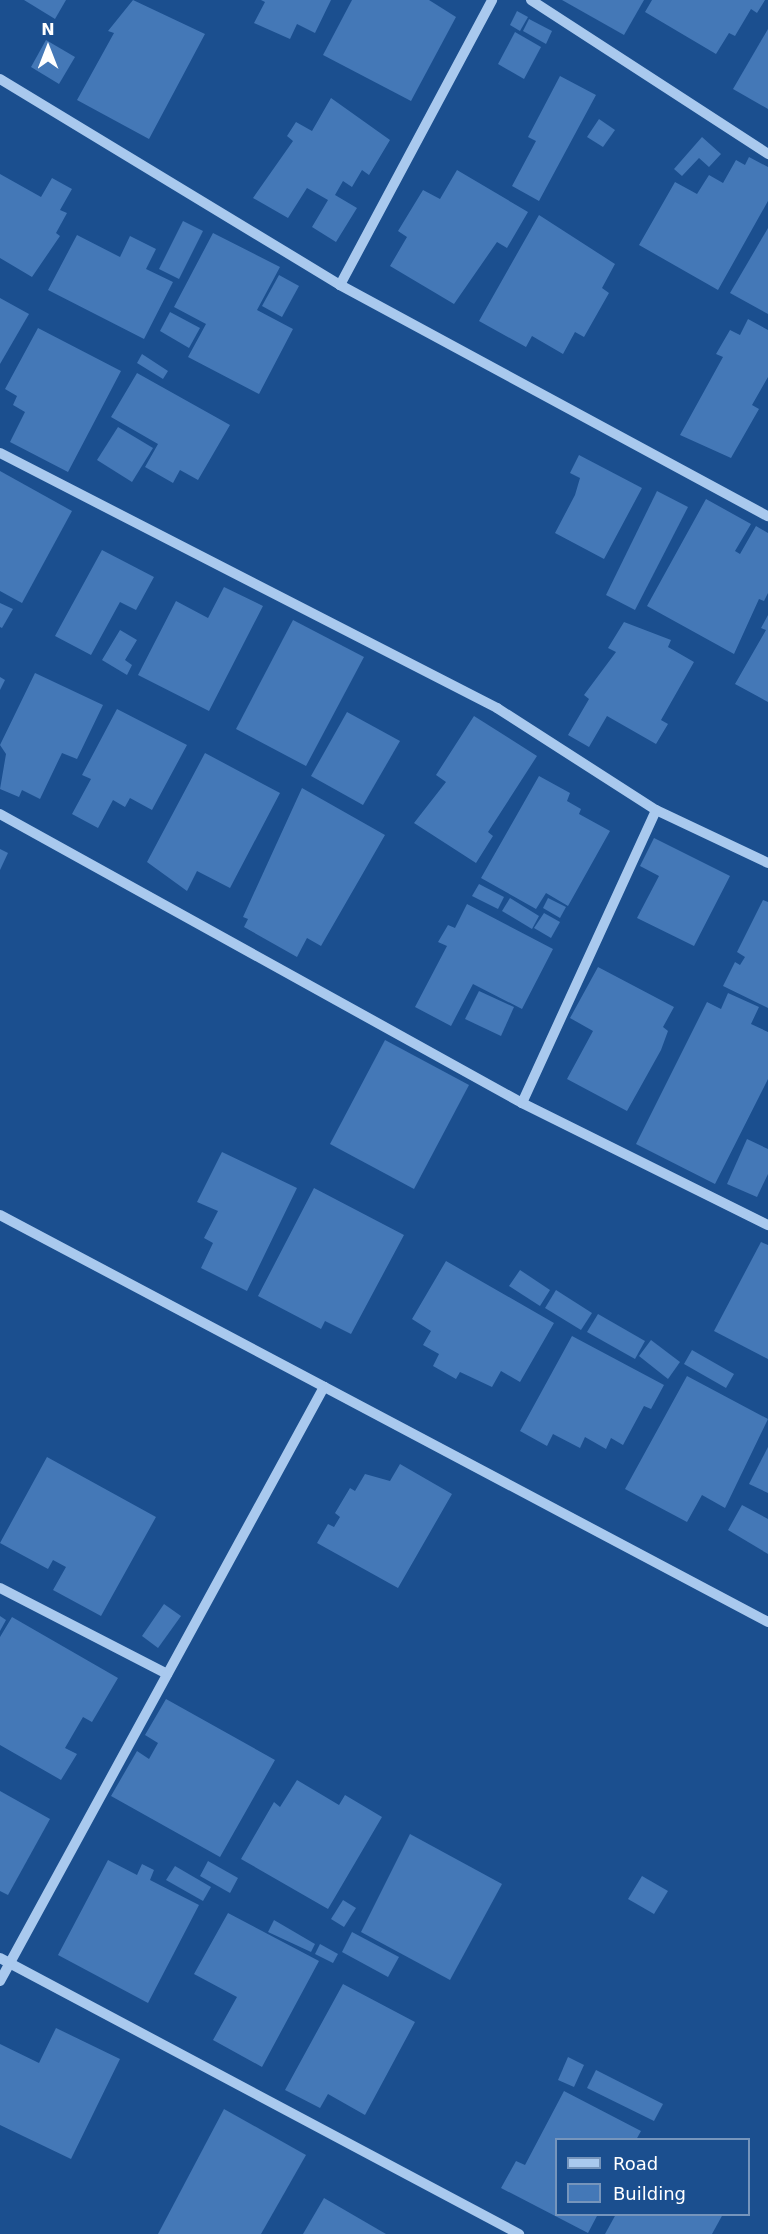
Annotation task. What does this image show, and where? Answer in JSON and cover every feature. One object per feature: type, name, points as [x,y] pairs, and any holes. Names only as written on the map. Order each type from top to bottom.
[{"type":"street","points":[[340,285],[492,0]]},
{"type":"street","points":[[531,0],[768,154]]},
{"type":"street","points":[[0,79],[340,285],[768,516]]},
{"type":"street","points":[[0,453],[497,708],[656,810],[768,863]]},
{"type":"street","points":[[522,1103],[656,810]]},
{"type":"street","points":[[0,813],[522,1103],[768,1225]]},
{"type":"street","points":[[0,1215],[768,1622]]},
{"type":"street","points":[[0,1981],[5,1961],[167,1674],[324,1387]]},
{"type":"street","points":[[0,1588],[167,1674]]},
{"type":"street","points":[[5,1961],[519,2234]]},
{"type":"building","points":[[24,0],[66,0],[55,19]]},
{"type":"building","points":[[133,0],[205,34],[149,139],[77,100],[114,33],[108,31]]},
{"type":"building","points":[[261,0],[331,0],[315,33],[297,24],[290,39],[254,23],[265,2]]},
{"type":"building","points":[[352,0],[429,0],[456,17],[411,101],[323,55]]},
{"type":"building","points":[[562,0],[644,0],[624,35]]},
{"type":"building","points":[[652,0],[765,0],[757,13],[751,9],[735,36],[729,33],[716,54],[645,12]]},
{"type":"building","points":[[517,11],[528,17],[520,31],[510,25]]},
{"type":"building","points":[[529,19],[552,31],[546,44],[523,31]]},
{"type":"building","points":[[768,29],[768,109],[733,89]]},
{"type":"building","points":[[515,32],[541,47],[524,79],[498,64]]},
{"type":"building","points":[[46,40],[75,57],[59,84],[31,67]]},
{"type":"building","points":[[560,76],[596,95],[539,201],[512,186],[536,141],[528,137]]},
{"type":"building","points":[[331,98],[390,140],[369,175],[362,170],[352,187],[343,181],[335,195],[357,208],[336,242],[312,227],[328,200],[307,188],[288,218],[253,198],[293,141],[287,136],[296,122],[312,131]]},
{"type":"building","points":[[599,119],[615,130],[603,147],[587,137]]},
{"type":"building","points":[[702,137],[721,154],[709,167],[699,158],[682,176],[674,169]]},
{"type":"building","points":[[749,157],[768,167],[768,201],[718,290],[639,245],[675,182],[697,194],[709,175],[723,183],[736,160],[745,165]]},
{"type":"building","points":[[457,170],[528,212],[507,248],[497,242],[454,304],[390,266],[407,237],[398,231],[423,190],[440,199]]},
{"type":"building","points":[[0,174],[41,197],[52,178],[72,189],[60,210],[67,213],[56,233],[60,236],[32,277],[0,258]]},
{"type":"building","points":[[539,215],[615,264],[602,288],[609,293],[584,337],[575,332],[563,354],[532,336],[526,347],[479,321]]},
{"type":"building","points":[[183,221],[203,231],[179,279],[159,269]]},
{"type":"building","points":[[768,228],[768,314],[730,293]]},
{"type":"building","points":[[213,233],[280,267],[257,310],[293,329],[259,394],[188,357],[206,324],[174,307]]},
{"type":"building","points":[[77,235],[120,257],[130,236],[156,249],[146,269],[173,282],[144,339],[48,290]]},
{"type":"building","points":[[279,275],[299,286],[282,317],[262,306]]},
{"type":"building","points":[[0,298],[29,314],[0,364]]},
{"type":"building","points":[[170,312],[200,328],[189,348],[160,331]]},
{"type":"building","points":[[748,319],[768,330],[768,377],[752,405],[759,409],[731,458],[680,435],[723,357],[716,354],[730,330],[740,335]]},
{"type":"building","points":[[38,328],[121,371],[68,472],[10,442],[25,412],[13,405],[17,396],[5,389]]},
{"type":"building","points":[[142,354],[168,371],[163,379],[137,363]]},
{"type":"building","points":[[137,373],[230,425],[198,480],[180,470],[173,483],[145,467],[158,444],[111,417]]},
{"type":"building","points":[[118,427],[153,448],[132,482],[97,460]]},
{"type":"building","points":[[579,455],[642,488],[604,559],[555,533],[575,495],[580,478],[570,473]]},
{"type":"building","points":[[0,471],[72,511],[22,603],[0,591]]},
{"type":"building","points":[[657,491],[688,507],[635,610],[606,595]]},
{"type":"building","points":[[706,499],[751,524],[735,551],[740,554],[756,526],[768,533],[768,593],[764,601],[759,599],[734,654],[647,606]]},
{"type":"building","points":[[102,550],[154,577],[136,610],[120,602],[91,655],[55,636]]},
{"type":"building","points":[[224,587],[263,606],[209,711],[138,675],[176,601],[208,618]]},
{"type":"building","points":[[0,603],[13,609],[2,628],[0,627]]},
{"type":"building","points":[[768,615],[768,702],[735,684],[766,630],[761,628]]},
{"type":"building","points":[[293,620],[364,657],[306,766],[236,729]]},
{"type":"building","points":[[624,622],[671,640],[668,647],[694,662],[661,720],[668,724],[656,744],[607,716],[589,747],[568,735],[589,699],[584,695],[616,652],[608,648]]},
{"type":"building","points":[[120,630],[137,640],[125,660],[132,665],[127,675],[102,660]]},
{"type":"building","points":[[35,673],[103,705],[77,759],[62,753],[40,799],[22,790],[19,797],[0,789],[6,754],[0,745]]},
{"type":"building","points":[[0,677],[5,680],[0,690]]},
{"type":"building","points":[[117,709],[187,745],[152,810],[130,798],[125,807],[113,800],[98,828],[72,814],[91,779],[82,775]]},
{"type":"building","points":[[347,712],[400,741],[363,805],[311,776]]},
{"type":"building","points":[[474,716],[537,756],[488,832],[493,836],[476,863],[414,823],[446,782],[436,775]]},
{"type":"building","points":[[205,753],[280,793],[230,888],[197,871],[187,891],[147,862]]},
{"type":"building","points":[[539,776],[570,793],[567,801],[581,809],[579,814],[610,831],[568,906],[546,893],[536,909],[481,878]]},
{"type":"building","points":[[302,788],[385,835],[321,946],[307,938],[297,957],[244,927],[248,919],[243,917]]},
{"type":"building","points":[[654,838],[730,876],[694,946],[637,918],[659,876],[640,866]]},
{"type":"building","points":[[0,849],[8,853],[0,870]]},
{"type":"building","points":[[479,884],[504,897],[498,909],[472,896]]},
{"type":"building","points":[[510,898],[539,916],[532,929],[502,911]]},
{"type":"building","points":[[548,898],[566,907],[560,918],[543,908]]},
{"type":"building","points":[[763,900],[768,902],[768,1008],[723,986],[735,962],[740,965],[745,957],[737,952]]},
{"type":"building","points":[[467,904],[553,949],[522,1009],[473,984],[451,1026],[415,1007],[447,946],[438,942],[448,925],[455,928]]},
{"type":"building","points":[[544,913],[560,922],[551,938],[534,928]]},
{"type":"building","points":[[598,967],[674,1007],[663,1027],[668,1031],[661,1050],[627,1111],[567,1079],[593,1031],[570,1018]]},
{"type":"building","points":[[479,991],[514,1007],[501,1036],[465,1019]]},
{"type":"building","points":[[728,993],[759,1007],[751,1024],[768,1032],[768,1079],[715,1184],[636,1144],[707,1002],[721,1009]]},
{"type":"building","points":[[385,1040],[469,1085],[414,1189],[330,1144]]},
{"type":"building","points":[[747,1139],[768,1149],[768,1174],[757,1197],[727,1184]]},
{"type":"building","points":[[222,1152],[297,1188],[247,1291],[201,1268],[213,1243],[204,1238],[218,1211],[197,1202]]},
{"type":"building","points":[[314,1188],[404,1235],[351,1334],[325,1321],[321,1329],[258,1296]]},
{"type":"building","points":[[761,1242],[768,1245],[768,1359],[714,1331]]},
{"type":"building","points":[[446,1261],[554,1323],[520,1382],[501,1371],[492,1387],[460,1372],[456,1379],[433,1366],[439,1354],[423,1345],[431,1331],[412,1319]]},
{"type":"building","points":[[520,1270],[550,1290],[540,1306],[509,1286]]},
{"type":"building","points":[[556,1290],[592,1313],[581,1330],[545,1308]]},
{"type":"building","points":[[598,1314],[645,1341],[635,1359],[587,1332]]},
{"type":"building","points":[[572,1336],[664,1385],[651,1409],[644,1406],[623,1445],[611,1438],[606,1449],[585,1437],[580,1448],[553,1434],[547,1446],[520,1431]]},
{"type":"building","points":[[651,1340],[680,1362],[668,1379],[639,1356]]},
{"type":"building","points":[[692,1350],[734,1374],[726,1388],[684,1364]]},
{"type":"building","points":[[687,1376],[768,1419],[725,1508],[702,1495],[687,1522],[625,1489]]},
{"type":"building","points":[[768,1447],[768,1493],[749,1484]]},
{"type":"building","points":[[47,1457],[156,1517],[101,1616],[53,1590],[66,1567],[53,1560],[48,1569],[0,1543]]},
{"type":"building","points":[[400,1464],[452,1494],[398,1588],[317,1543],[328,1524],[334,1527],[340,1517],[335,1513],[350,1488],[355,1491],[365,1474],[390,1481]]},
{"type":"building","points":[[742,1505],[768,1519],[768,1554],[728,1530]]},
{"type":"building","points":[[164,1604],[181,1616],[158,1648],[142,1636]]},
{"type":"building","points":[[0,1616],[6,1620],[0,1631]]},
{"type":"building","points":[[12,1617],[118,1678],[92,1722],[83,1717],[65,1748],[77,1754],[61,1780],[0,1745],[0,1637]]},
{"type":"building","points":[[166,1699],[275,1760],[220,1857],[111,1796],[137,1751],[149,1759],[158,1743],[145,1735]]},
{"type":"building","points":[[297,1780],[339,1805],[345,1795],[382,1817],[328,1909],[241,1859],[274,1802],[280,1807]]},
{"type":"building","points":[[0,1791],[50,1819],[8,1895],[0,1891]]},
{"type":"building","points":[[410,1834],[502,1884],[450,1980],[361,1932]]},
{"type":"building","points":[[108,1860],[137,1875],[142,1864],[154,1870],[150,1880],[199,1905],[148,2003],[58,1955]]},
{"type":"building","points":[[208,1861],[238,1878],[230,1893],[200,1876]]},
{"type":"building","points":[[175,1866],[211,1887],[203,1901],[166,1880]]},
{"type":"building","points":[[642,1876],[668,1891],[654,1914],[628,1899]]},
{"type":"building","points":[[343,1900],[356,1908],[344,1927],[331,1919]]},
{"type":"building","points":[[228,1913],[319,1961],[262,2067],[213,2040],[237,1997],[194,1974]]},
{"type":"building","points":[[274,1920],[315,1944],[311,1952],[268,1932]]},
{"type":"building","points":[[352,1932],[399,1957],[388,1977],[342,1952]]},
{"type":"building","points":[[320,1944],[338,1954],[333,1963],[315,1954]]},
{"type":"building","points":[[343,1984],[415,2022],[365,2115],[328,2094],[320,2108],[285,2090]]},
{"type":"building","points":[[56,2028],[120,2059],[71,2159],[0,2125],[0,2044],[39,2063]]},
{"type":"building","points":[[568,2057],[584,2065],[574,2087],[558,2080]]},
{"type":"building","points":[[596,2070],[663,2104],[654,2121],[587,2088]]},
{"type":"building","points":[[564,2091],[641,2131],[637,2138],[555,2138],[555,2216],[501,2188],[516,2161],[525,2165]]},
{"type":"building","points":[[224,2109],[306,2155],[261,2234],[158,2234]]},
{"type":"building","points":[[324,2198],[386,2234],[303,2234]]},
{"type":"building","points":[[555,2216],[597,2216],[588,2233]]},
{"type":"building","points":[[615,2216],[722,2216],[712,2234],[605,2234]]}]
